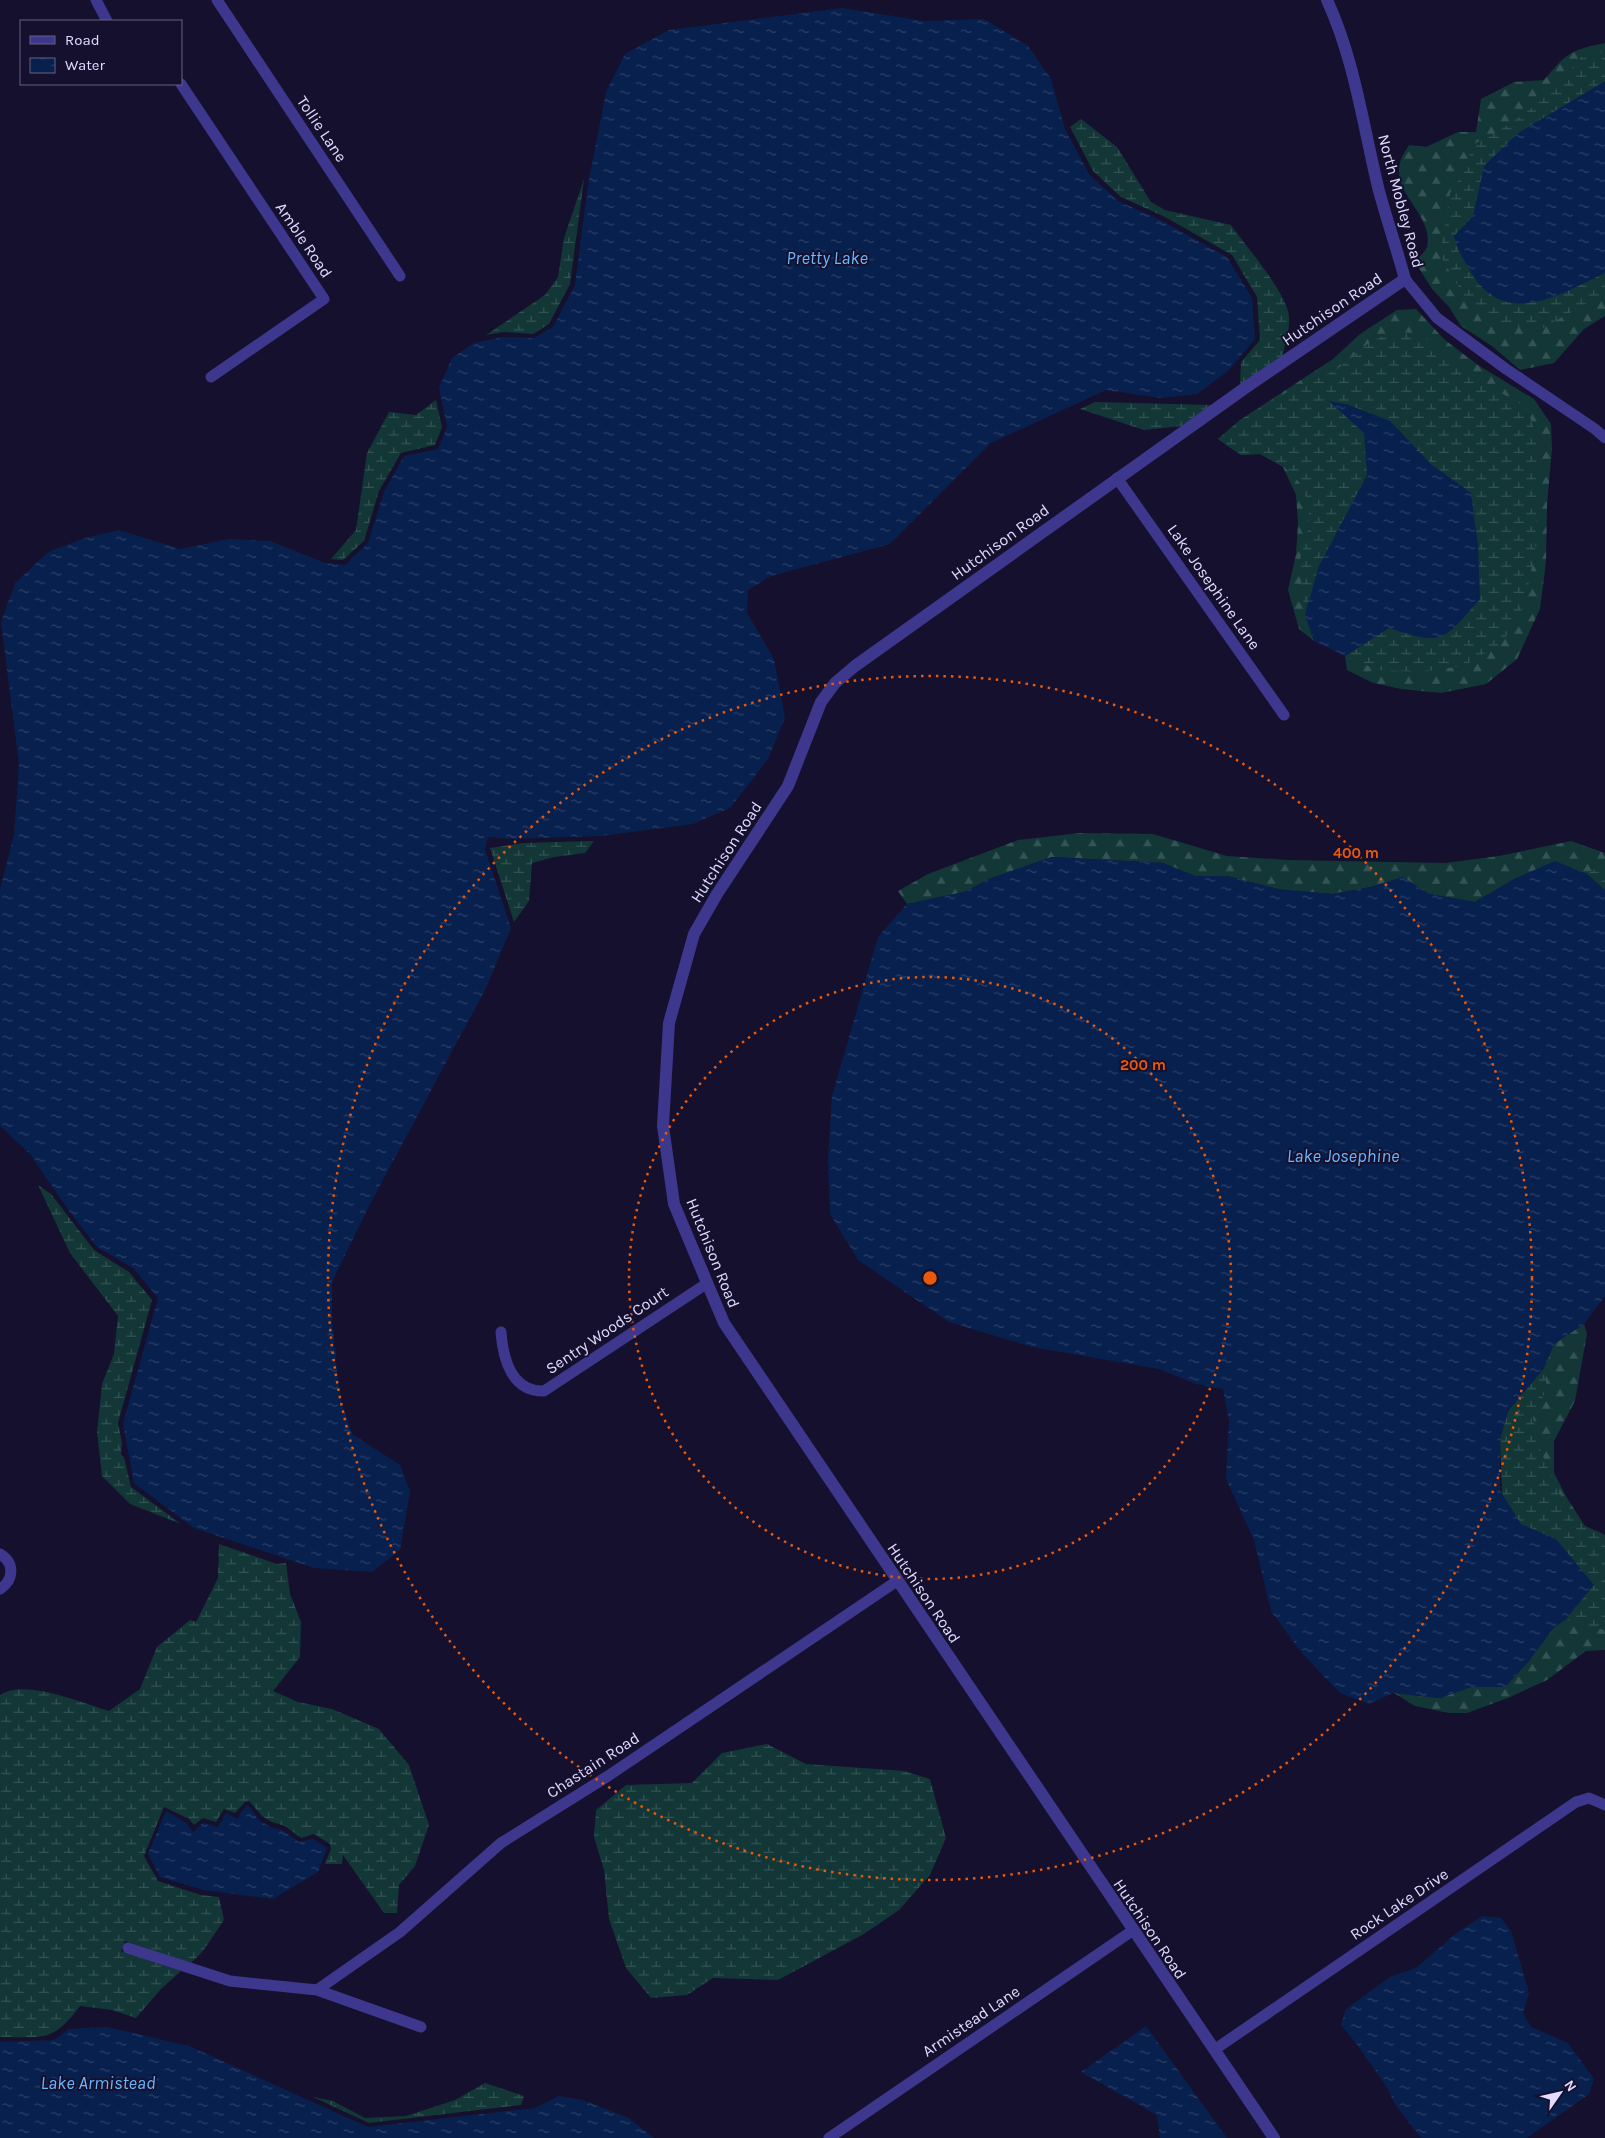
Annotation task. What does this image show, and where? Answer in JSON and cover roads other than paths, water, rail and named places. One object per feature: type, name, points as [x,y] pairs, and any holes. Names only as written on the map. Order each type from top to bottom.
[{"type":"street","points":[[96,0],[106,20]]},
{"type":"street","name":"Tollie Lane","points":[[217,0],[400,276]]},
{"type":"street","name":"North Mobley Road","points":[[1326,0],[1340,28],[1354,74],[1380,192],[1405,279],[1437,318],[1506,369],[1595,429],[1605,438]]},
{"type":"street","name":"Amble Road","points":[[182,85],[324,299],[211,377]]},
{"type":"street","name":"Hutchison Road","points":[[1274,2138],[724,1323],[674,1204],[663,1126],[669,1022],[694,934],[788,786],[821,702],[835,684],[855,666],[1117,478],[1405,279]]},
{"type":"street","name":"Lake Josephine Lane","points":[[1117,478],[1284,715]]},
{"type":"street","name":"Sentry Woods Court","points":[[501,1332],[502,1348],[509,1368],[519,1384],[528,1390],[544,1391],[706,1284]]},
{"type":"street","points":[[0,1554],[8,1561],[12,1573],[6,1585],[0,1589]]},
{"type":"street","name":"Chastain Road","points":[[317,1990],[400,1932],[501,1843],[608,1776],[897,1582]]},
{"type":"street","name":"Rock Lake Drive","points":[[1214,2050],[1576,1802],[1589,1798],[1605,1805]]},
{"type":"street","name":"Armistead Lane","points":[[829,2138],[1132,1930]]},
{"type":"street","points":[[128,1948],[230,1981],[317,1990],[420,2027]]},
{"type":"water","name":"Pretty Lake","points":[[842,8],[924,21],[984,19],[1028,46],[1051,79],[1065,129],[1089,174],[1118,201],[1162,221],[1227,257],[1252,298],[1255,339],[1228,371],[1197,394],[1161,398],[1106,390],[991,443],[890,544],[771,576],[748,590],[747,613],[774,659],[785,718],[768,759],[730,808],[693,824],[601,836],[509,839],[488,837],[485,849],[511,928],[486,988],[370,1204],[332,1282],[332,1320],[340,1398],[352,1434],[400,1465],[410,1491],[400,1550],[372,1572],[314,1568],[194,1528],[134,1483],[123,1424],[158,1298],[133,1268],[97,1247],[69,1211],[30,1154],[0,1126],[0,889],[14,835],[19,764],[1,622],[15,583],[48,552],[85,538],[119,530],[180,549],[229,539],[270,541],[325,563],[345,565],[368,543],[384,492],[404,456],[438,449],[447,427],[439,388],[452,358],[474,343],[503,337],[534,338],[553,327],[575,285],[588,185],[606,92],[625,54],[669,30]]},
{"type":"water","points":[[1605,81],[1605,273],[1570,290],[1535,302],[1517,303],[1501,300],[1486,291],[1472,274],[1459,251],[1454,236],[1473,216],[1484,166],[1518,133]]},
{"type":"water","points":[[1329,401],[1349,405],[1390,421],[1431,464],[1471,493],[1478,545],[1480,599],[1449,632],[1441,636],[1432,638],[1421,637],[1389,628],[1345,656],[1314,641],[1305,614],[1319,566],[1367,475],[1364,433]]},
{"type":"water","name":"Lake Josephine","points":[[1052,857],[1163,863],[1195,876],[1227,876],[1278,889],[1332,894],[1371,887],[1403,877],[1429,894],[1475,902],[1516,878],[1555,861],[1587,874],[1605,890],[1605,1296],[1584,1324],[1554,1344],[1544,1368],[1508,1411],[1500,1439],[1500,1490],[1521,1524],[1556,1539],[1594,1585],[1565,1620],[1554,1627],[1528,1662],[1505,1687],[1471,1687],[1440,1698],[1393,1693],[1369,1704],[1340,1693],[1301,1652],[1271,1611],[1254,1540],[1226,1479],[1229,1421],[1223,1389],[1196,1384],[1159,1369],[1032,1347],[949,1322],[858,1260],[830,1214],[828,1160],[832,1096],[878,937],[907,904],[964,892],[989,879]]},
{"type":"water","points":[[248,1805],[258,1819],[270,1827],[282,1830],[299,1842],[313,1839],[327,1848],[318,1872],[273,1899],[203,1890],[160,1877],[148,1854],[166,1811],[186,1823],[193,1832],[203,1823],[218,1827],[226,1813],[238,1819],[241,1812]]},
{"type":"water","points":[[1482,1916],[1501,1918],[1511,1931],[1529,1993],[1523,2013],[1531,2027],[1568,2043],[1594,2079],[1589,2094],[1527,2138],[1421,2138],[1396,2106],[1386,2086],[1341,2025],[1346,2009],[1390,1977],[1416,1968],[1454,1935]]},
{"type":"water","points":[[1146,2026],[1227,2138],[1160,2138],[1157,2115],[1081,2072]]},
{"type":"water","name":"Lake Armistead","points":[[107,2027],[189,2046],[368,2127],[535,2108],[559,2096],[583,2100],[629,2118],[654,2138],[0,2138],[0,2042],[54,2040],[69,2029]]}]
